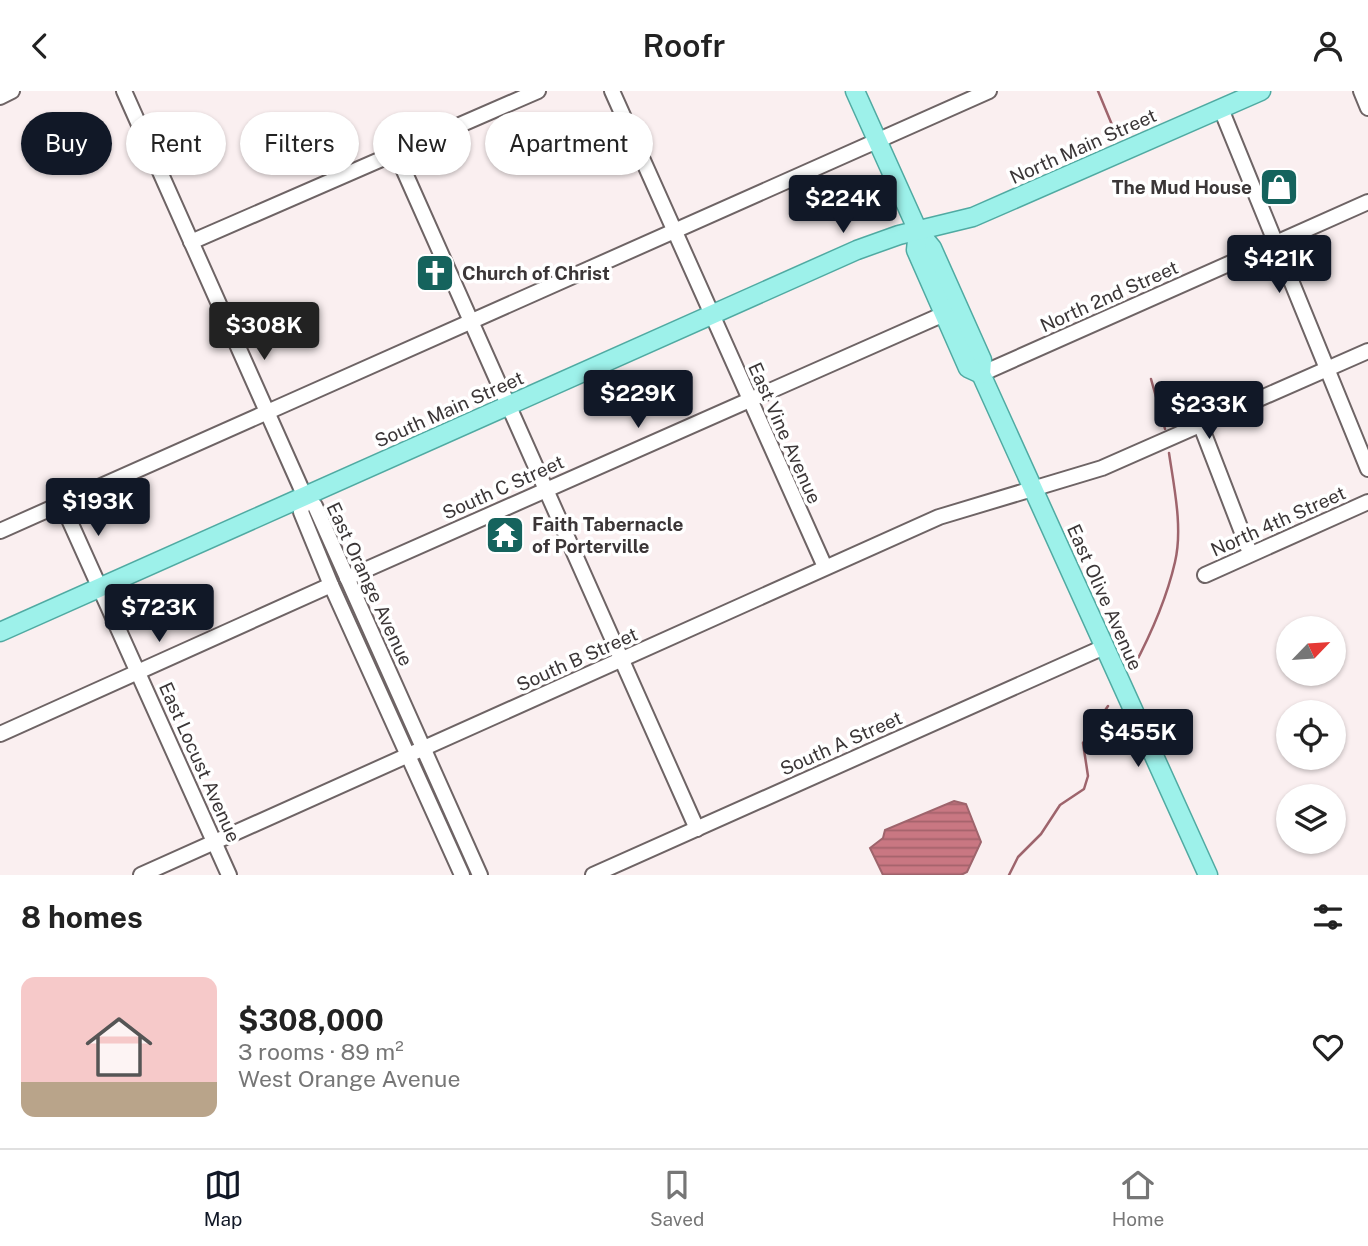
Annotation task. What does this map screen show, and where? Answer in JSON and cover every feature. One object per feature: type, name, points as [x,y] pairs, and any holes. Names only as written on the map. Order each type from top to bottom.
[{"type":"main road","points":[[855,91],[918,231]]},
{"type":"main road","name":"North Main Street","points":[[918,231],[973,217],[1261,91]]},
{"type":"main road","name":"East Olive Avenue","points":[[918,231],[916,250],[944,314],[968,368],[981,374]]},
{"type":"main road","name":"East Olive Avenue","points":[[918,231],[932,248],[982,360],[981,374],[1208,875]]},
{"type":"main road","name":"South Main Street","points":[[0,632],[857,250],[918,231]]},
{"type":"street","points":[[0,97],[12,91]]},
{"type":"street","points":[[124,91],[305,497]]},
{"type":"street","points":[[471,121],[538,91]]},
{"type":"street","name":"East Vine Avenue","points":[[612,91],[748,401],[825,567]]},
{"type":"street","points":[[0,531],[989,91]]},
{"type":"street","points":[[1361,91],[1368,109]]},
{"type":"street","points":[[1221,109],[1368,468]]},
{"type":"street","points":[[191,241],[373,165]]},
{"type":"street","points":[[406,175],[697,829]]},
{"type":"street","name":"North 2nd Street","points":[[981,374],[1368,202]]},
{"type":"street","name":"South C Street","points":[[347,578],[944,314]]},
{"type":"street","name":"South B Street","points":[[141,875],[939,517],[1005,496],[1034,491],[1102,468],[1368,351]]},
{"type":"street","points":[[1201,426],[1250,553]]},
{"type":"street","name":"East Orange Avenue","points":[[462,875],[331,585],[301,512],[305,497],[315,506],[480,875]]},
{"type":"street","name":"North 4th Street","points":[[1205,575],[1368,502]]},
{"type":"street","name":"East Locust Avenue","points":[[62,503],[229,875]]},
{"type":"street","points":[[0,734],[331,585]]},
{"type":"street","name":"South A Street","points":[[593,875],[1104,647]]},
{"type":"shaded area","points":[[954,801],[966,804],[981,842],[967,872],[961,875],[883,875],[870,848],[883,838],[885,830]]},
{"type":"waterway","points":[[1098,91],[1115,132]]},
{"type":"waterway","points":[[1151,379],[1165,429]]},
{"type":"waterway","points":[[1133,668],[1152,630],[1175,562],[1177,507],[1169,453]]},
{"type":"waterway","points":[[1009,875],[1018,857],[1041,834],[1060,805],[1084,789],[1088,776],[1083,743],[1108,706]]},
{"type":"place","name":"The Mud House","points":[[1279,187]]},
{"type":"place","name":"Church of Christ","points":[[435,273]]},
{"type":"place","name":"Faith Tabernacle of Porterville","points":[[505,535]]}]
